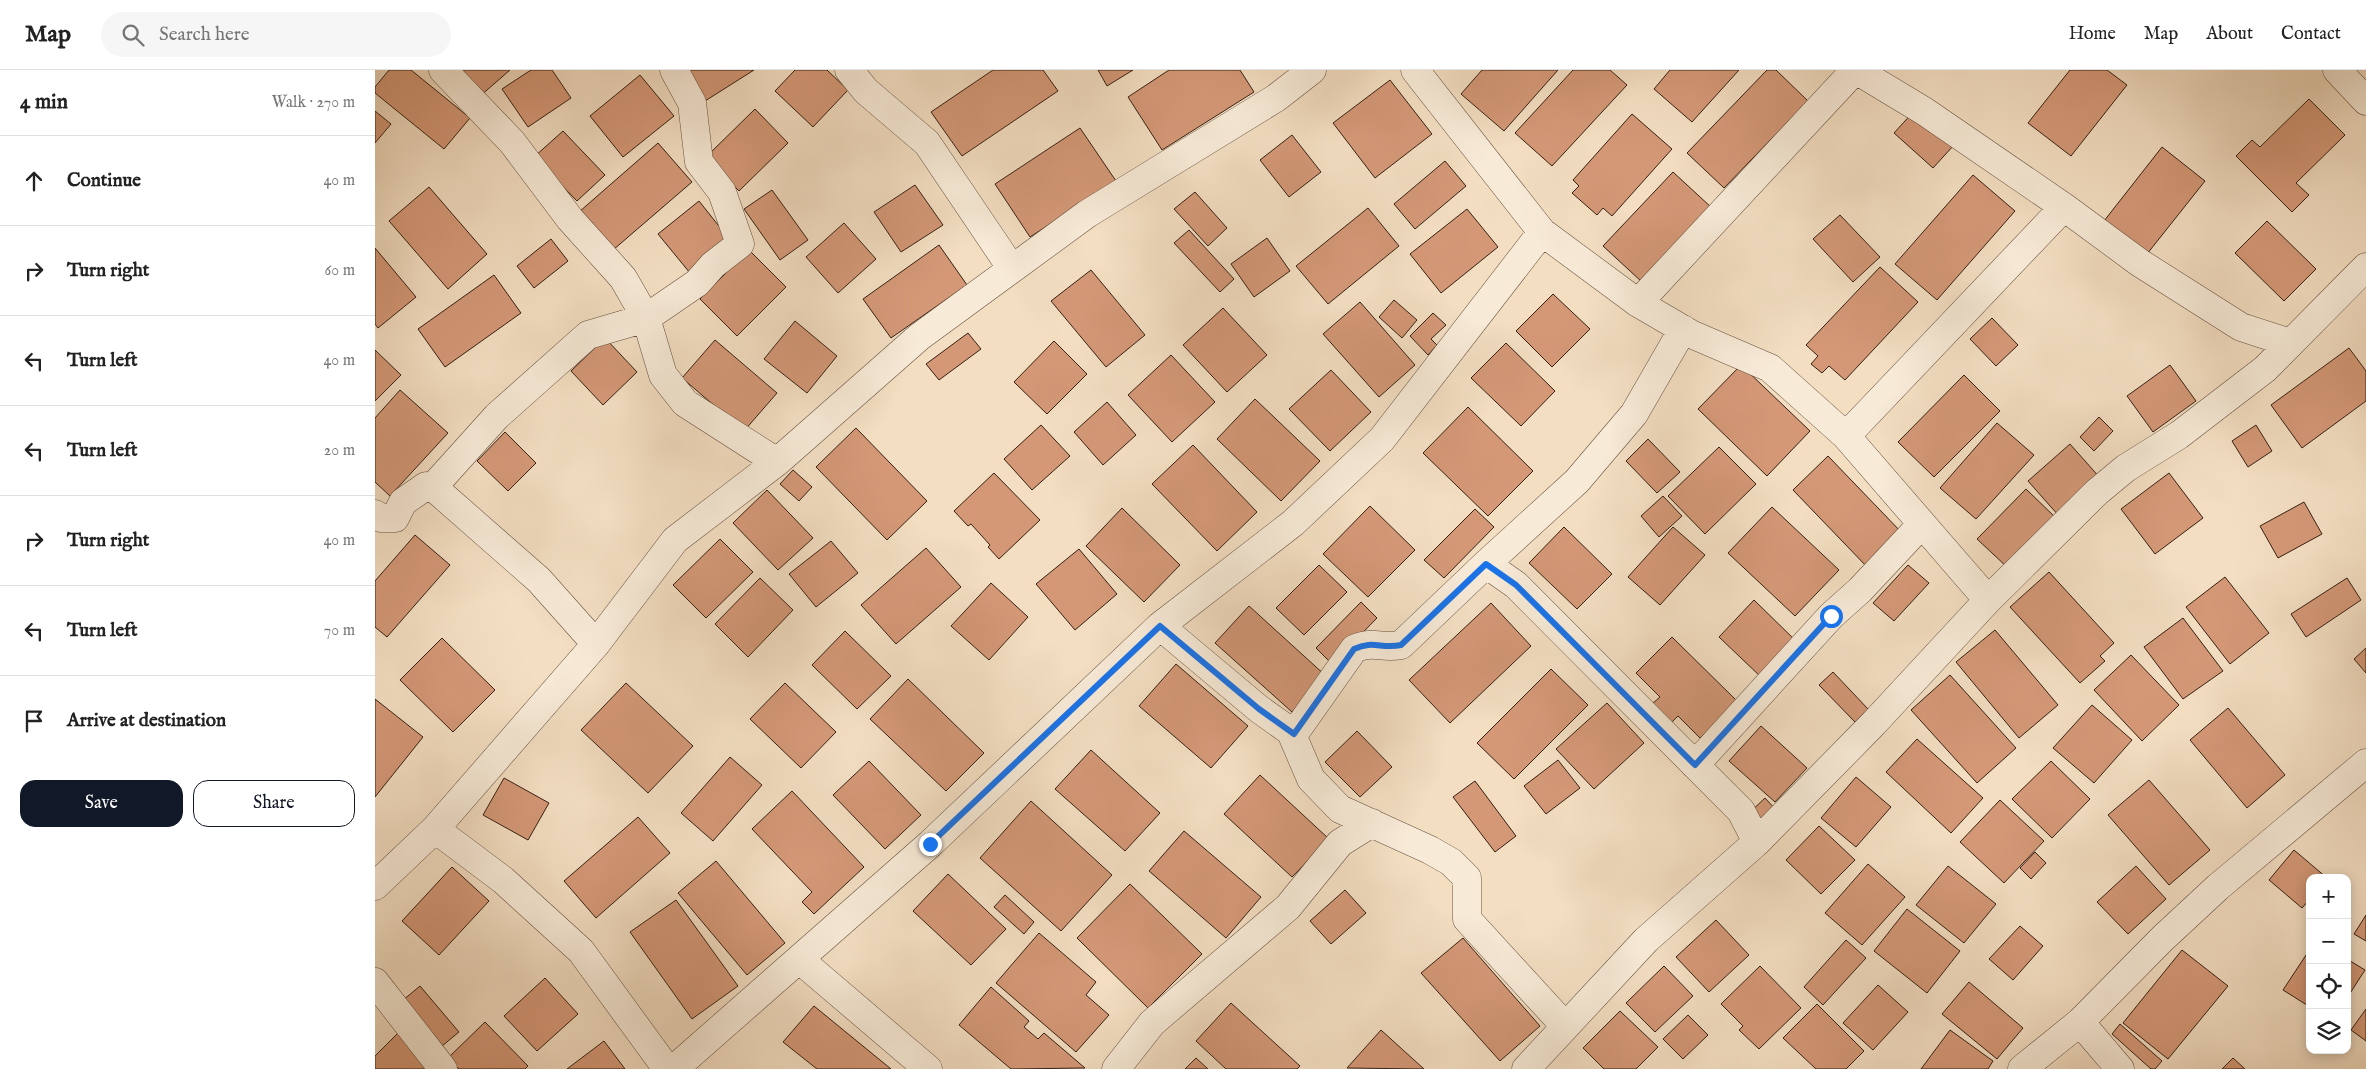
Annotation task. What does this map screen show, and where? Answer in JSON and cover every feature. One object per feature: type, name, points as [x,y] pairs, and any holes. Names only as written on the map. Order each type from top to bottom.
[{"type":"street","points":[[443,70],[512,142],[570,219],[623,278],[646,318],[663,375],[685,403],[777,462]]},
{"type":"street","points":[[433,487],[497,416],[588,335],[646,318],[697,283],[713,264],[740,244],[722,192],[699,162],[692,103],[674,70]]},
{"type":"street","points":[[849,70],[866,91],[927,143],[1012,269]]},
{"type":"street","points":[[375,886],[435,829],[596,644],[675,540],[777,462],[919,337],[1087,214],[1276,98],[1312,70]]},
{"type":"street","points":[[1415,70],[1542,232],[1638,303],[1683,329],[1770,368],[1846,436],[1921,525],[1988,600]]},
{"type":"street","points":[[1638,303],[1855,70],[1924,111],[2064,207],[2140,263],[2241,327],[2290,344]]},
{"type":"street","points":[[2337,70],[2366,101]]},
{"type":"street","points":[[1846,436],[2064,207]]},
{"type":"street","points":[[673,1069],[800,960],[930,844],[1160,626],[1293,523],[1382,439],[1542,232]]},
{"type":"street","points":[[1526,1069],[1646,940],[1757,842],[1874,723],[1988,600],[2097,492],[2126,468],[2179,436],[2265,369],[2366,267]]},
{"type":"street","points":[[1565,1026],[1467,919],[1467,878],[1451,862],[1431,850],[1340,808],[1311,779],[1293,737],[1354,649],[1366,643],[1389,648],[1401,645],[1577,481],[1634,414],[1683,329]]},
{"type":"street","points":[[375,514],[381,518],[395,518],[403,502],[426,486],[433,487],[539,580],[596,644]]},
{"type":"street","points":[[1695,765],[1831,616],[1860,590],[1921,525]]},
{"type":"street","points":[[1486,564],[1516,585],[1741,811],[1757,842]]},
{"type":"street","points":[[1160,626],[1259,709],[1294,734]]},
{"type":"street","points":[[2022,1069],[2081,1022],[2162,939],[2217,888],[2366,763]]},
{"type":"street","points":[[1116,1069],[1152,1023],[1288,907],[1340,843],[1372,823]]},
{"type":"street","points":[[435,829],[503,880],[581,951],[667,1069]]},
{"type":"street","points":[[800,960],[928,1069]]},
{"type":"street","points":[[375,982],[443,1069]]},
{"type":"street","points":[[2081,1022],[2119,1069]]},
{"type":"building","points":[[389,70],[411,70],[470,118],[444,149],[375,93],[375,87]]},
{"type":"building","points":[[454,70],[510,70],[479,97]]},
{"type":"building","points":[[531,70],[552,70],[571,98],[528,127],[502,89]]},
{"type":"building","points":[[685,70],[754,70],[705,101]]},
{"type":"building","points":[[795,70],[827,70],[848,90],[813,127],[775,91]]},
{"type":"building","points":[[993,70],[1043,70],[1058,91],[962,156],[931,112]]},
{"type":"building","points":[[1098,70],[1133,70],[1107,86]]},
{"type":"building","points":[[1169,70],[1240,70],[1254,92],[1162,150],[1128,97]]},
{"type":"building","points":[[1482,70],[1558,70],[1504,131],[1461,94]]},
{"type":"building","points":[[1573,70],[1610,70],[1627,85],[1552,166],[1515,133]]},
{"type":"building","points":[[1670,70],[1739,70],[1692,122],[1654,89]]},
{"type":"building","points":[[1767,70],[1776,70],[1808,101],[1724,188],[1687,153]]},
{"type":"building","points":[[2070,70],[2107,70],[2127,85],[2071,156],[2028,123]]},
{"type":"building","points":[[640,75],[674,116],[623,157],[590,116]]},
{"type":"building","points":[[1390,80],[1432,134],[1375,178],[1333,123]]},
{"type":"building","points":[[2309,99],[2345,135],[2296,183],[2309,195],[2292,212],[2236,156],[2252,140],[2260,147]]},
{"type":"building","points":[[755,109],[788,143],[739,191],[706,157]]},
{"type":"building","points":[[1915,110],[1954,145],[1933,168],[1894,133]]},
{"type":"building","points":[[375,111],[391,124],[375,143]]},
{"type":"building","points":[[1632,114],[1672,149],[1612,216],[1603,208],[1597,215],[1572,193],[1579,186],[1573,180]]},
{"type":"building","points":[[1080,128],[1116,181],[1030,237],[995,184]]},
{"type":"building","points":[[563,131],[605,175],[577,201],[534,157]]},
{"type":"building","points":[[1292,135],[1321,172],[1289,197],[1260,160]]},
{"type":"building","points":[[658,143],[692,182],[613,250],[579,212]]},
{"type":"building","points":[[2162,147],[2205,181],[2147,254],[2104,221]]},
{"type":"building","points":[[1445,161],[1466,186],[1415,229],[1394,204]]},
{"type":"building","points":[[1673,172],[1712,208],[1642,282],[1603,246]]},
{"type":"building","points":[[1973,175],[2015,211],[1937,300],[1895,264]]},
{"type":"building","points":[[915,185],[943,225],[901,252],[874,212]]},
{"type":"building","points":[[429,187],[487,254],[448,289],[389,221]]},
{"type":"building","points":[[772,190],[808,240],[780,260],[744,209]]},
{"type":"building","points":[[1195,192],[1227,228],[1208,246],[1174,209]]},
{"type":"building","points":[[699,201],[730,240],[690,273],[658,234]]},
{"type":"building","points":[[1368,208],[1399,246],[1328,304],[1296,266]]},
{"type":"building","points":[[1467,209],[1498,247],[1441,293],[1410,254]]},
{"type":"building","points":[[1840,215],[1880,257],[1853,282],[1813,239]]},
{"type":"building","points":[[2267,221],[2316,269],[2284,301],[2235,253]]},
{"type":"building","points":[[844,223],[876,259],[838,293],[806,257]]},
{"type":"building","points":[[1189,230],[1234,279],[1220,292],[1174,243]]},
{"type":"building","points":[[1267,238],[1290,271],[1254,297],[1231,264]]},
{"type":"building","points":[[551,239],[568,261],[534,288],[517,266]]},
{"type":"building","points":[[939,245],[967,285],[891,338],[863,299]]},
{"type":"building","points":[[375,248],[416,297],[378,328],[375,324]]},
{"type":"building","points":[[749,250],[786,287],[737,336],[700,299]]},
{"type":"building","points":[[1880,267],[1918,302],[1845,380],[1829,366],[1822,373],[1811,364],[1818,356],[1806,345]]},
{"type":"building","points":[[1091,270],[1145,335],[1106,367],[1051,301]]},
{"type":"building","points":[[494,275],[521,313],[445,367],[418,329]]},
{"type":"building","points":[[1553,294],[1590,329],[1552,367],[1516,331]]},
{"type":"building","points":[[1394,300],[1417,320],[1402,338],[1379,317]]},
{"type":"building","points":[[1360,302],[1415,365],[1379,397],[1323,334]]},
{"type":"building","points":[[1223,308],[1267,355],[1227,392],[1183,345]]},
{"type":"building","points":[[1433,313],[1446,325],[1431,339],[1437,345],[1428,355],[1410,336]]},
{"type":"building","points":[[1992,318],[2018,345],[1996,366],[1970,339]]},
{"type":"building","points":[[795,321],[837,356],[807,393],[764,359]]},
{"type":"building","points":[[968,333],[981,349],[939,380],[926,364]]},
{"type":"building","points":[[605,338],[637,372],[603,405],[571,371]]},
{"type":"building","points":[[715,340],[777,393],[744,431],[682,378]]},
{"type":"building","points":[[1054,341],[1087,374],[1047,414],[1014,382]]},
{"type":"building","points":[[1506,343],[1555,391],[1521,426],[1471,378]]},
{"type":"building","points":[[2349,348],[2366,371],[2366,401],[2302,448],[2271,405]]},
{"type":"building","points":[[375,350],[401,375],[375,401]]},
{"type":"building","points":[[1171,355],[1215,402],[1172,442],[1128,395]]},
{"type":"building","points":[[1741,365],[1810,431],[1767,476],[1698,409]]},
{"type":"building","points":[[2170,365],[2196,401],[2153,432],[2127,396]]},
{"type":"building","points":[[1331,370],[1371,412],[1330,451],[1289,409]]},
{"type":"building","points":[[1964,375],[2000,411],[1934,477],[1898,442]]},
{"type":"building","points":[[400,390],[448,433],[390,496],[375,482],[375,418]]},
{"type":"building","points":[[1255,399],[1320,461],[1281,501],[1217,439]]},
{"type":"building","points":[[1107,402],[1136,435],[1103,465],[1074,432]]},
{"type":"building","points":[[1468,407],[1533,471],[1488,516],[1423,453]]},
{"type":"building","points":[[2099,417],[2113,431],[2094,451],[2080,437]]},
{"type":"building","points":[[1997,423],[2034,455],[1976,519],[1940,488]]},
{"type":"building","points":[[1041,425],[1070,456],[1032,490],[1004,459]]},
{"type":"building","points":[[2256,425],[2272,451],[2248,467],[2232,441]]},
{"type":"building","points":[[856,428],[927,501],[887,540],[816,467]]},
{"type":"building","points":[[505,432],[536,463],[508,491],[477,461]]},
{"type":"building","points":[[1648,439],[1680,472],[1657,493],[1626,461]]},
{"type":"building","points":[[2070,444],[2101,479],[2059,516],[2028,481]]},
{"type":"building","points":[[1193,445],[1257,512],[1217,551],[1152,484]]},
{"type":"building","points":[[1719,447],[1756,484],[1705,534],[1668,496]]},
{"type":"building","points":[[1828,456],[1904,535],[1869,569],[1793,490]]},
{"type":"building","points":[[793,470],[812,487],[799,501],[780,484]]},
{"type":"building","points":[[994,473],[1040,520],[999,559],[988,547],[990,545],[971,524],[968,526],[954,511]]},
{"type":"building","points":[[2169,473],[2203,518],[2155,554],[2121,509]]},
{"type":"building","points":[[2026,489],[2056,518],[2008,568],[1977,539]]},
{"type":"building","points":[[767,490],[813,538],[778,570],[733,523]]},
{"type":"building","points":[[1663,496],[1682,516],[1659,537],[1641,516]]},
{"type":"building","points":[[2304,502],[2322,534],[2278,558],[2260,526]]},
{"type":"building","points":[[1370,506],[1415,550],[1368,597],[1323,554]]},
{"type":"building","points":[[1772,507],[1839,570],[1795,616],[1728,553]]},
{"type":"building","points":[[1122,508],[1180,565],[1144,602],[1086,546]]},
{"type":"building","points":[[1475,509],[1494,527],[1444,578],[1424,560]]},
{"type":"building","points":[[1564,527],[1612,574],[1577,609],[1529,563]]},
{"type":"building","points":[[1673,527],[1705,555],[1660,605],[1628,577]]},
{"type":"building","points":[[415,535],[450,565],[387,637],[375,627],[375,581]]},
{"type":"building","points":[[720,539],[753,572],[706,618],[673,585]]},
{"type":"building","points":[[831,541],[858,573],[816,607],[789,574]]},
{"type":"building","points":[[926,548],[961,587],[896,644],[861,605]]},
{"type":"building","points":[[1079,549],[1117,594],[1075,630],[1036,584]]},
{"type":"building","points":[[1319,565],[1347,592],[1304,635],[1276,608]]},
{"type":"building","points":[[1908,565],[1929,583],[1894,621],[1873,603]]},
{"type":"building","points":[[2049,572],[2114,643],[2100,656],[2105,661],[2080,683],[2010,607]]},
{"type":"building","points":[[2225,577],[2269,633],[2230,664],[2186,607]]},
{"type":"building","points":[[760,578],[793,610],[748,657],[715,624]]},
{"type":"building","points":[[2347,578],[2361,600],[2306,637],[2291,614]]},
{"type":"building","points":[[991,583],[1028,617],[989,660],[951,626]]},
{"type":"building","points":[[1754,600],[1797,642],[1762,678],[1719,637]]},
{"type":"building","points":[[1361,602],[1377,618],[1332,664],[1316,648]]},
{"type":"building","points":[[1491,603],[1531,646],[1450,723],[1409,680]]},
{"type":"building","points":[[1249,606],[1326,676],[1292,712],[1215,643]]},
{"type":"building","points":[[2183,618],[2223,671],[2183,699],[2144,647]]},
{"type":"building","points":[[1995,630],[2058,705],[2019,738],[1956,662]]},
{"type":"building","points":[[845,631],[891,676],[857,709],[812,665]]},
{"type":"building","points":[[1672,637],[1737,701],[1700,738],[1678,716],[1671,723],[1652,704],[1660,697],[1636,673]]},
{"type":"building","points":[[442,638],[495,690],[453,732],[400,680]]},
{"type":"building","points":[[2366,648],[2366,673],[2354,659]]},
{"type":"building","points":[[2131,655],[2179,705],[2142,741],[2094,690]]},
{"type":"building","points":[[1176,664],[1248,726],[1211,768],[1139,706]]},
{"type":"building","points":[[1551,669],[1588,705],[1514,779],[1477,743]]},
{"type":"building","points":[[1833,672],[1868,709],[1855,722],[1819,685]]},
{"type":"building","points":[[1950,675],[2016,748],[1977,783],[1911,710]]},
{"type":"building","points":[[908,679],[984,753],[946,791],[870,719]]},
{"type":"building","points":[[626,683],[693,746],[648,793],[581,730]]},
{"type":"building","points":[[785,683],[836,732],[801,768],[750,719]]},
{"type":"building","points":[[375,699],[423,737],[375,797]]},
{"type":"building","points":[[1607,703],[1644,743],[1594,789],[1556,749]]},
{"type":"building","points":[[2092,705],[2132,740],[2094,783],[2053,748]]},
{"type":"building","points":[[2228,708],[2285,775],[2247,808],[2190,740]]},
{"type":"building","points":[[1761,726],[1807,768],[1775,802],[1729,761]]},
{"type":"building","points":[[1357,731],[1392,767],[1360,797],[1325,762]]},
{"type":"building","points":[[1917,739],[1983,798],[1951,833],[1886,772]]},
{"type":"building","points":[[1091,750],[1160,813],[1125,851],[1055,789]]},
{"type":"building","points":[[730,757],[762,785],[713,841],[681,813]]},
{"type":"building","points":[[1558,760],[1580,788],[1546,814],[1524,786]]},
{"type":"building","points":[[869,761],[921,815],[885,849],[833,795]]},
{"type":"building","points":[[2051,761],[2090,799],[2052,838],[2012,799]]},
{"type":"building","points":[[1260,775],[1329,839],[1292,877],[1224,814]]},
{"type":"building","points":[[1856,777],[1891,807],[1856,847],[1821,818]]},
{"type":"building","points":[[504,778],[549,803],[528,840],[483,815]]},
{"type":"building","points":[[2149,780],[2210,850],[2169,885],[2108,815]]},
{"type":"building","points":[[1475,781],[1516,836],[1495,852],[1453,797]]},
{"type":"building","points":[[792,791],[864,867],[814,914],[802,902],[812,892],[752,829]]},
{"type":"building","points":[[1765,798],[1777,811],[1761,827],[1748,814]]},
{"type":"building","points":[[2000,800],[2044,841],[2004,883],[1960,842]]},
{"type":"building","points":[[1031,801],[1112,875],[1061,931],[980,858]]},
{"type":"building","points":[[638,817],[670,853],[596,918],[564,881]]},
{"type":"building","points":[[1819,826],[1855,860],[1821,894],[1786,860]]},
{"type":"building","points":[[1184,831],[1261,897],[1226,938],[1149,871]]},
{"type":"building","points":[[2294,850],[2322,874],[2306,874],[2306,904],[2302,908],[2269,880]]},
{"type":"building","points":[[2035,852],[2046,863],[2031,879],[2020,868]]},
{"type":"building","points":[[716,861],[785,943],[747,975],[678,893]]},
{"type":"building","points":[[1868,864],[1905,897],[1862,945],[1825,913]]},
{"type":"building","points":[[1948,866],[1996,904],[1964,943],[1916,905]]},
{"type":"building","points":[[2136,866],[2166,899],[2128,934],[2097,902]]},
{"type":"building","points":[[452,867],[489,901],[439,955],[402,921]]},
{"type":"building","points":[[948,874],[1006,929],[971,965],[913,911]]},
{"type":"building","points":[[1130,884],[1202,954],[1148,1008],[1077,938]]},
{"type":"building","points":[[1345,890],[1366,913],[1331,944],[1310,921]]},
{"type":"building","points":[[1005,895],[1034,922],[1024,934],[994,907]]},
{"type":"building","points":[[676,900],[738,986],[692,1019],[630,932]]},
{"type":"building","points":[[1907,909],[1960,951],[1927,993],[1874,951]]},
{"type":"building","points":[[2366,915],[2366,941],[2354,934]]},
{"type":"building","points":[[1716,920],[1749,955],[1709,992],[1676,957]]},
{"type":"building","points":[[2020,926],[2043,946],[2013,980],[1989,959]]},
{"type":"building","points":[[1039,933],[1096,982],[1086,995],[1109,1015],[1076,1052],[996,983]]},
{"type":"building","points":[[1463,938],[1540,1026],[1500,1061],[1421,973]]},
{"type":"building","points":[[1846,940],[1866,958],[1823,1005],[1804,987]]},
{"type":"building","points":[[2182,950],[2228,986],[2168,1059],[2123,1023]]},
{"type":"building","points":[[2306,955],[2306,1004],[2283,990]]},
{"type":"building","points":[[2351,961],[2365,970],[2351,992]]},
{"type":"building","points":[[1664,966],[1693,996],[1655,1032],[1626,1003]]},
{"type":"building","points":[[1760,966],[1801,1008],[1759,1049],[1739,1030],[1743,1026],[1721,1004]]},
{"type":"building","points":[[545,978],[578,1014],[537,1051],[504,1016]]},
{"type":"building","points":[[1969,982],[2023,1028],[1997,1059],[1942,1014]]},
{"type":"building","points":[[1878,985],[1908,1012],[1873,1050],[1843,1023]]},
{"type":"building","points":[[420,986],[459,1032],[436,1051],[396,1006]]},
{"type":"building","points":[[991,987],[1029,1021],[1024,1027],[1038,1039],[1044,1033],[1085,1068],[1011,1069],[959,1025]]},
{"type":"building","points":[[1231,1003],[1300,1066],[1297,1069],[1226,1069],[1196,1041]]},
{"type":"building","points":[[1817,1004],[1864,1051],[1846,1069],[1816,1069],[1783,1038]]},
{"type":"building","points":[[814,1006],[891,1069],[817,1069],[783,1042]]},
{"type":"building","points":[[2366,1009],[2366,1041],[2351,1030]]},
{"type":"building","points":[[1620,1011],[1658,1047],[1636,1069],[1604,1069],[1583,1048]]},
{"type":"building","points":[[1688,1015],[1708,1035],[1683,1059],[1663,1039]]},
{"type":"building","points":[[485,1022],[528,1066],[525,1069],[459,1069],[448,1058]]},
{"type":"building","points":[[2120,1024],[2162,1061],[2155,1069],[2151,1069],[2112,1034]]},
{"type":"building","points":[[401,1030],[432,1069],[375,1069],[375,1056]]},
{"type":"building","points":[[1381,1030],[1424,1069],[1347,1068]]},
{"type":"building","points":[[1950,1030],[1993,1061],[1988,1069],[1921,1069]]},
{"type":"building","points":[[604,1041],[625,1069],[567,1069]]},
{"type":"building","points":[[1196,1058],[1208,1069],[1185,1069]]},
{"type":"building","points":[[2233,1058],[2245,1069],[2222,1069]]},
{"type":"route","points":[[930,844],[1160,626],[1259,709],[1294,734],[1354,649],[1366,643],[1389,648],[1401,645],[1486,564],[1516,585],[1695,765],[1831,616]]}]
